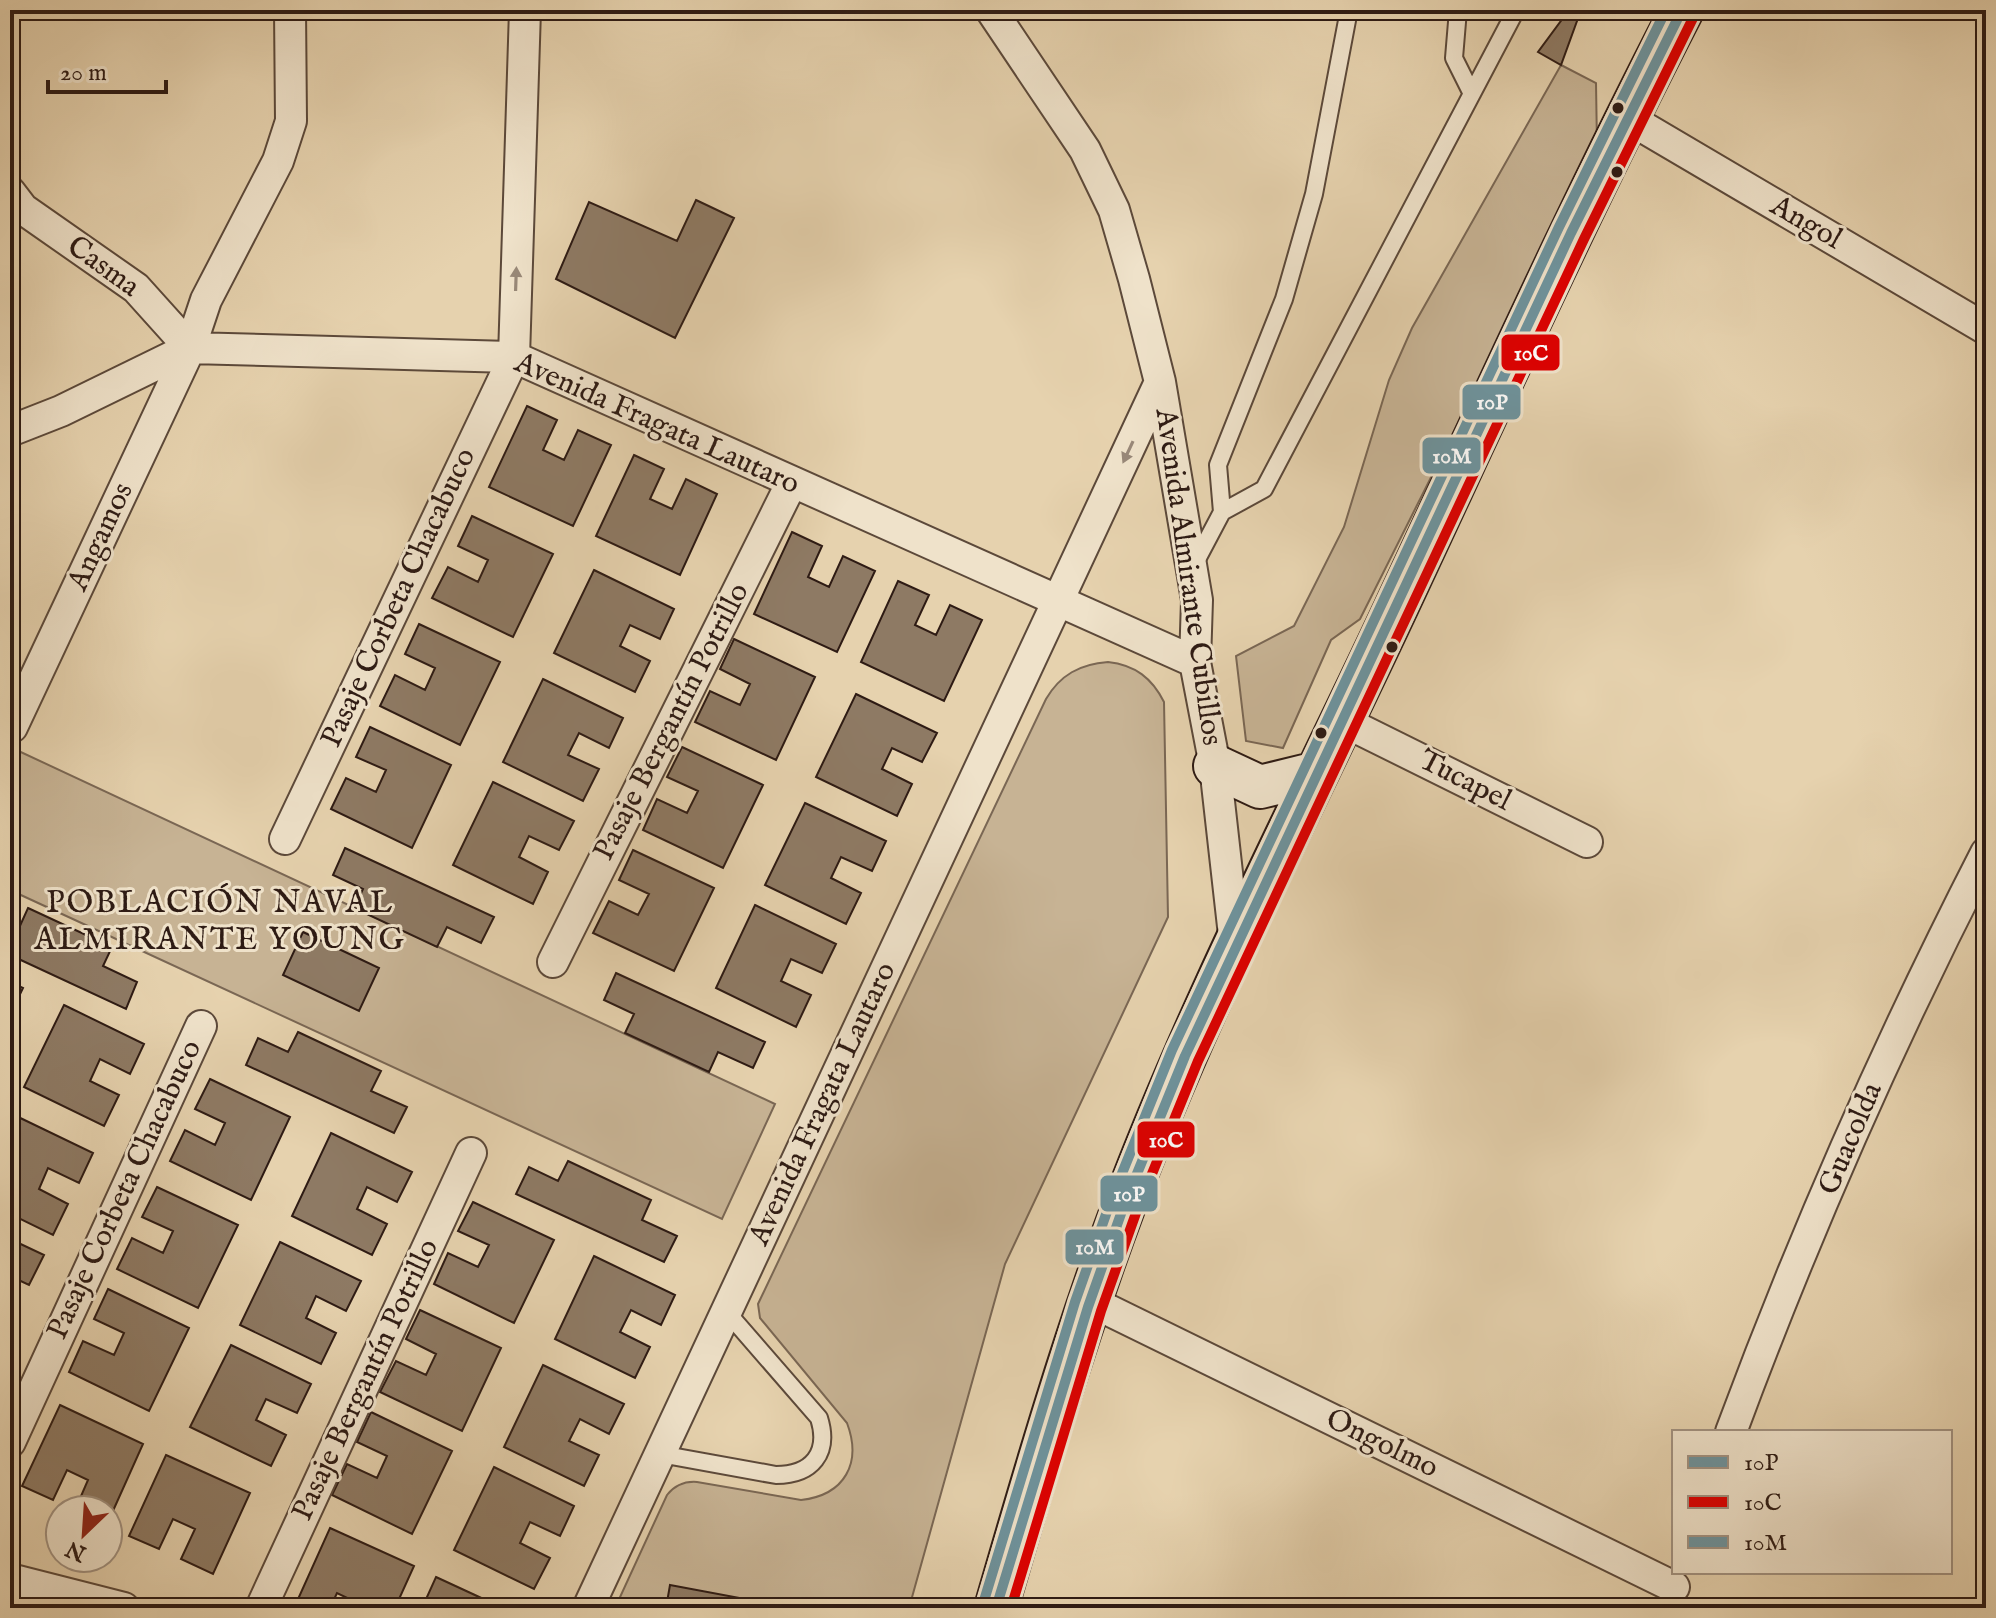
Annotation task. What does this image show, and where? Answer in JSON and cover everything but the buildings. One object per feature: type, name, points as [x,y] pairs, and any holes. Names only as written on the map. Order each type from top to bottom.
[{"type":"main road","points":[[996,1608],[1033,1477],[1090,1301],[1125,1204],[1235,945],[1626,117],[1682,10]]},
{"type":"main road","points":[[1215,766],[1260,787],[1317,773]]},
{"type":"street","name":"Angamos","points":[[12,727],[190,348],[206,300],[278,161],[291,121],[290,10]]},
{"type":"street","points":[[514,357],[525,10]]},
{"type":"street","name":"Avenida Almirante Cubillos","points":[[991,10],[1085,150],[1114,210],[1160,382],[1197,600],[1195,662],[1215,766],[1235,945]]},
{"type":"street","name":"Angol","points":[[1626,117],[1986,329]]},
{"type":"street","name":"Casma","points":[[10,192],[23,209],[136,288],[190,348]]},
{"type":"street","name":"Avenida Fragata Lautaro","points":[[10,431],[61,411],[190,348],[514,357],[1195,662]]},
{"type":"street","name":"Pasaje Corbeta Chacabuco","points":[[285,839],[514,357]]},
{"type":"street","name":"Avenida Fragata Lautaro","points":[[588,1608],[1160,382]]},
{"type":"street","name":"Pasaje Bergantín Potrillo","points":[[553,962],[792,482]]},
{"type":"street","name":"Tucapel","points":[[1343,721],[1587,842]]},
{"type":"street","name":"Guacolda","points":[[1732,1430],[1868,1100],[1944,935],[1986,853]]},
{"type":"street","name":"Pasaje Corbeta Chacabuco","points":[[10,1442],[201,1026]]},
{"type":"street","name":"Pasaje Bergantín Potrillo","points":[[261,1608],[471,1153]]},
{"type":"street","name":"Ongolmo","points":[[1090,1301],[1674,1589]]},
{"type":"street","points":[[10,1579],[124,1608]]},
{"type":"lane","points":[[1191,570],[1222,512],[1218,465],[1284,299],[1314,194],[1349,10]]},
{"type":"lane","points":[[1458,10],[1454,58],[1472,94]]},
{"type":"lane","points":[[1222,512],[1264,489],[1516,10]]},
{"type":"lane","points":[[660,1454],[776,1475],[791,1475],[805,1469],[816,1459],[824,1431],[819,1418],[726,1311]]},
{"type":"shaded area","points":[[1561,65],[1596,83],[1597,146],[1360,619],[1331,640],[1283,748],[1246,741],[1236,656],[1294,626],[1344,527],[1389,380],[1412,328]]},
{"type":"shaded area","points":[[1108,662],[1142,674],[1164,702],[1168,917],[1005,1264],[909,1608],[615,1608],[667,1495],[677,1486],[697,1482],[801,1500],[829,1491],[846,1475],[852,1451],[847,1423],[760,1318],[758,1304],[1046,699],[1058,683],[1072,672],[1088,665]]},
{"type":"shaded area","points":[[10,747],[775,1104],[722,1219],[10,890]]},
{"type":"transit line","name":"10M","points":[[983,1604],[1075,1302],[1110,1203],[1172,1050],[1559,227],[1666,10]]},
{"type":"transit line","name":"10P","points":[[996,1608],[1088,1307],[1123,1208],[1185,1056],[1571,233],[1682,10]]},
{"type":"transit line","name":"10C","points":[[1011,1608],[1101,1311],[1136,1213],[1198,1061],[1584,239],[1694,16]]},
{"type":"district","name":"POBLACIÓN NAVAL ALMIRANTE YOUNG","points":[[220,922]]}]
